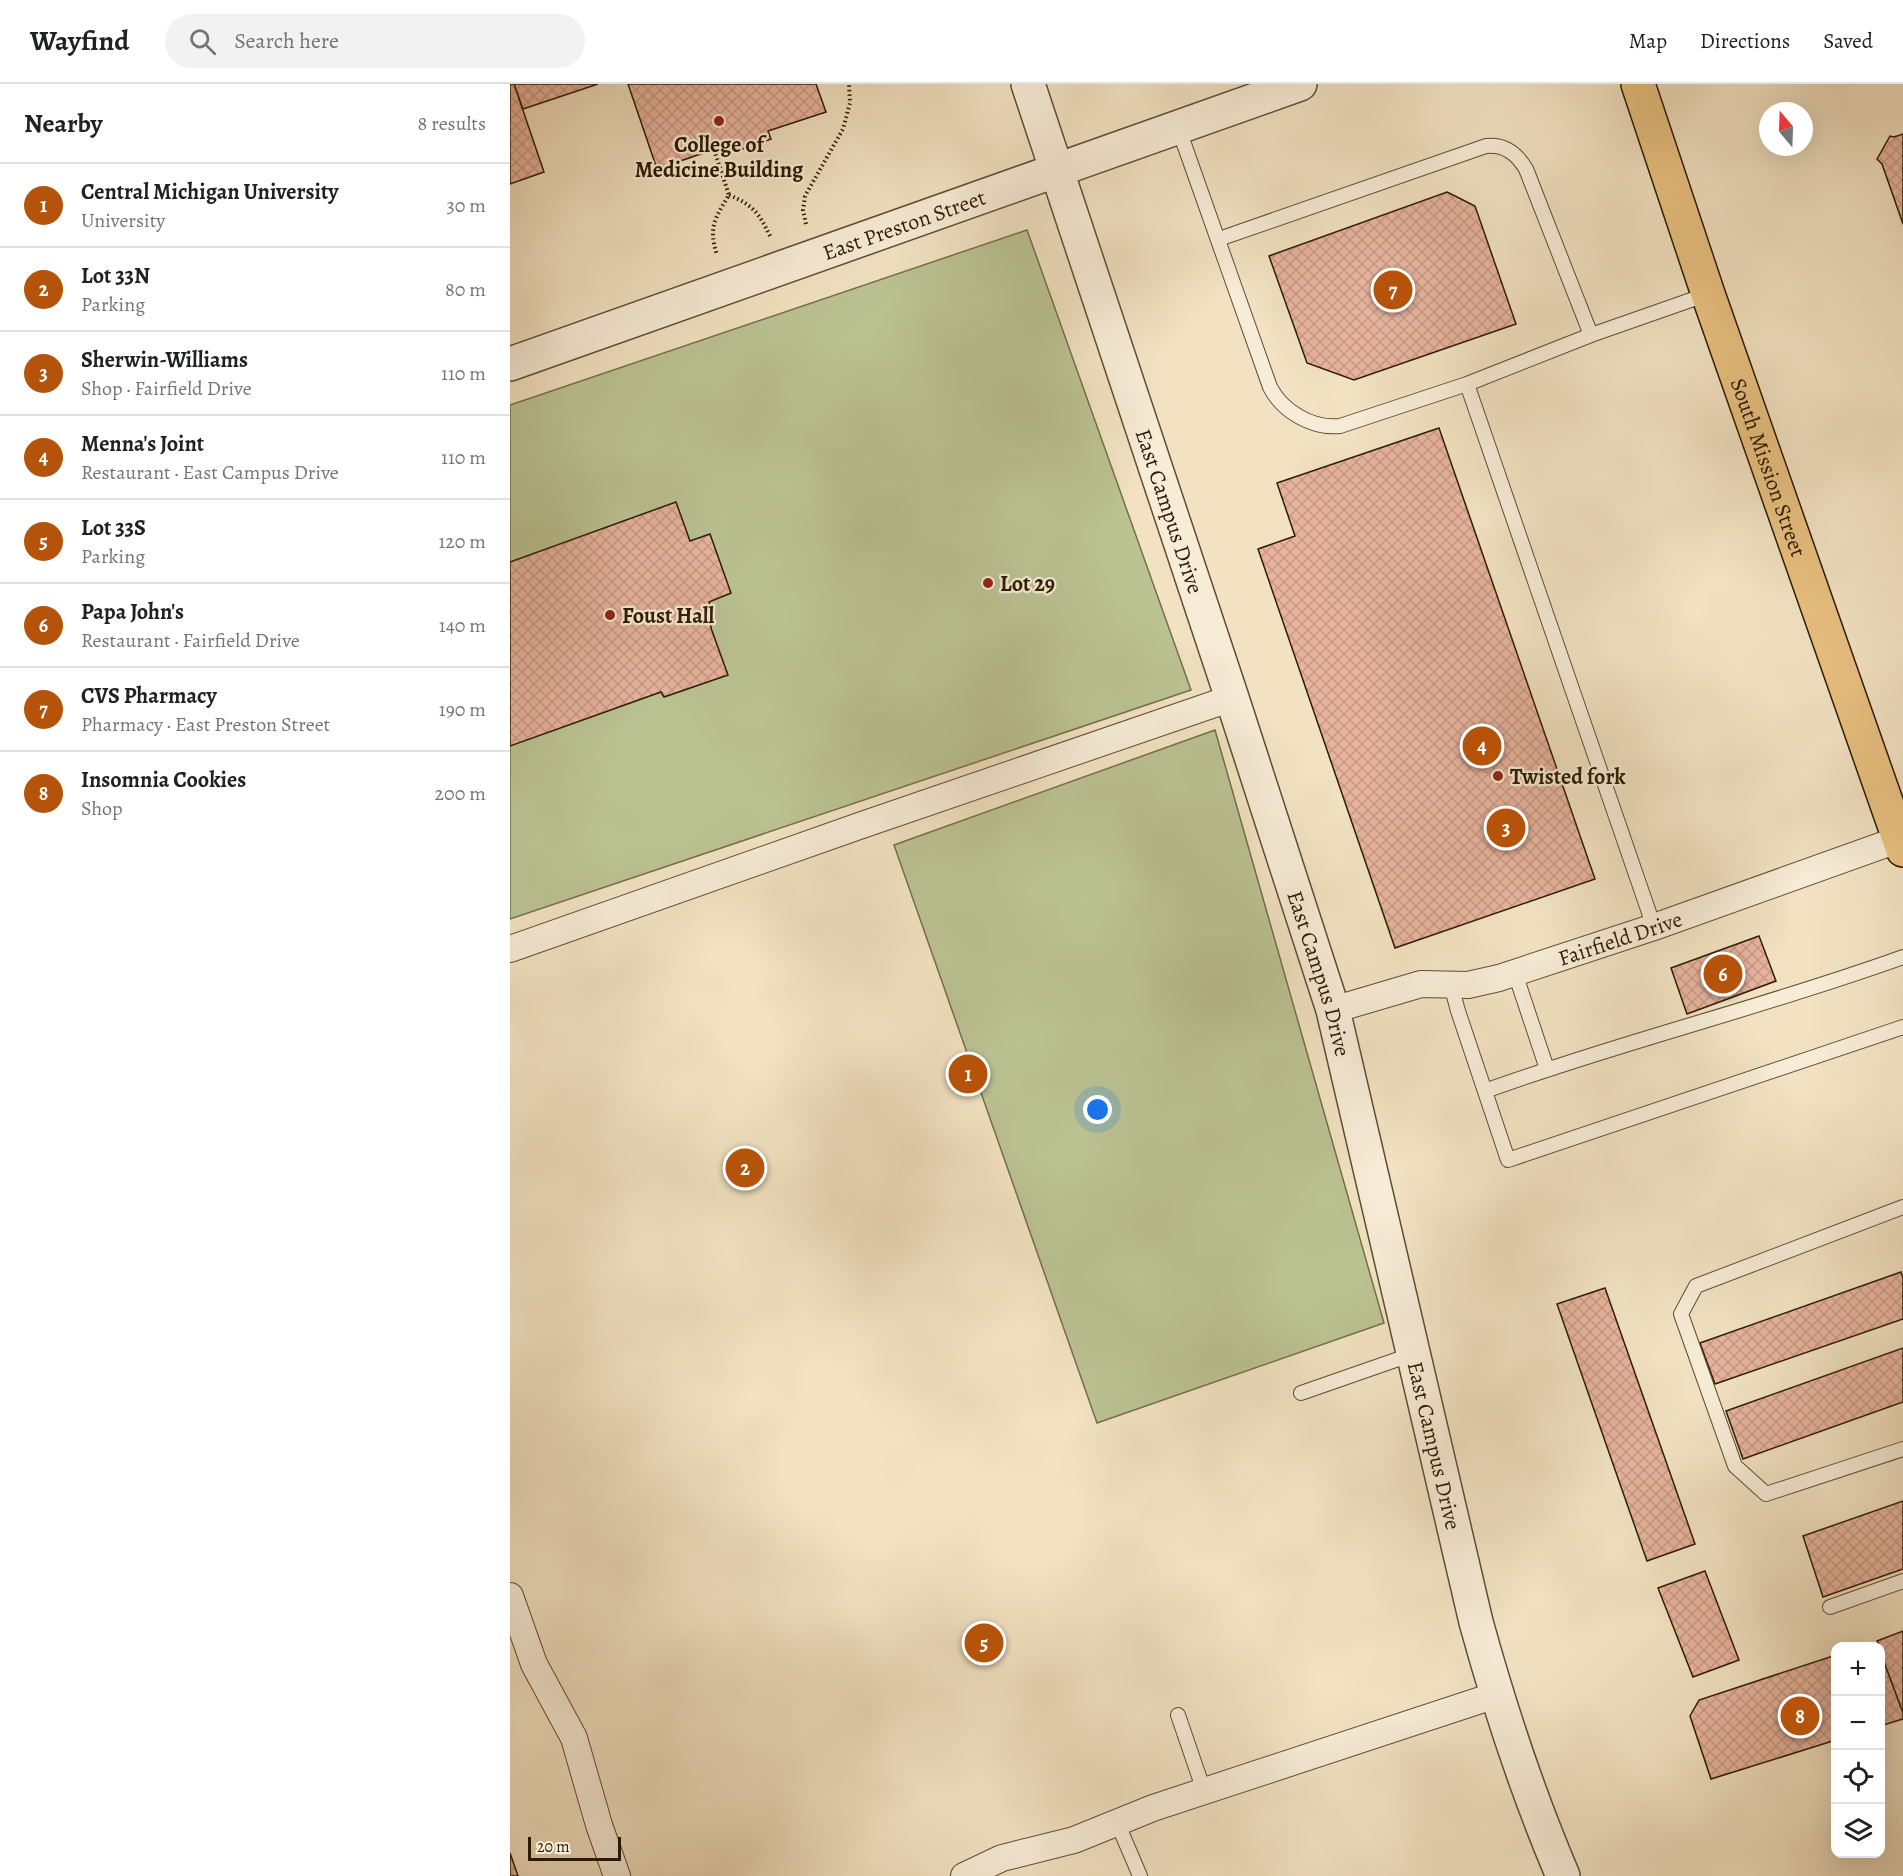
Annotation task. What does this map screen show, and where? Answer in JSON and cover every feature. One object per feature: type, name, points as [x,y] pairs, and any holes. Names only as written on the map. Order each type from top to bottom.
[{"type":"main road","name":"South Mission Street","points":[[1638,84],[1708,294],[1902,842]]},
{"type":"street","name":"East Campus Drive","points":[[1028,84],[1333,1010],[1471,1601],[1496,1695],[1528,1789],[1563,1876]]},
{"type":"street","name":"East Preston Street","points":[[510,364],[1300,84]]},
{"type":"street","points":[[510,949],[1232,698]]},
{"type":"street","name":"Fairfield Drive","points":[[1333,1010],[1421,984],[1451,985],[1483,982],[1515,973],[1902,842]]},
{"type":"street","points":[[510,1596],[534,1664],[574,1738],[599,1826],[617,1876]]},
{"type":"street","points":[[964,1876],[1002,1858],[1074,1839],[1204,1791],[1496,1695]]},
{"type":"lane","points":[[1178,127],[1270,387],[1281,403],[1299,417],[1325,425],[1340,426],[1467,384],[1591,335],[1708,294]]},
{"type":"lane","points":[[1219,239],[1486,146],[1503,147],[1520,159],[1526,170],[1591,335]]},
{"type":"lane","points":[[1467,384],[1654,927]]},
{"type":"lane","points":[[1485,1091],[1547,1069],[1800,993],[1903,957]]},
{"type":"lane","points":[[1515,973],[1547,1069]]},
{"type":"lane","points":[[1451,985],[1508,1160],[1903,1027]]},
{"type":"lane","points":[[1903,1207],[1696,1286],[1681,1314],[1735,1467],[1766,1494],[1903,1449]]},
{"type":"lane","points":[[1301,1393],[1413,1354]]},
{"type":"lane","points":[[1830,1607],[1903,1581]]},
{"type":"lane","points":[[1178,1715],[1204,1791]]},
{"type":"lane","points":[[1117,1822],[1140,1876]]},
{"type":"path","points":[[807,224],[803,210],[805,196],[843,129],[849,103],[849,84]]},
{"type":"path","points":[[714,150],[729,195],[713,222],[712,238],[717,255]]},
{"type":"path","points":[[729,195],[746,202],[760,214],[770,236]]},
{"type":"green space","points":[[1027,230],[1191,690],[510,919],[510,405]]},
{"type":"green space","points":[[1215,730],[1384,1323],[1097,1423],[894,845]]},
{"type":"building","points":[[510,84],[514,84],[544,172],[510,184]]},
{"type":"building","name":"College of Medicine Building","points":[[514,84],[598,84],[523,109]]},
{"type":"building","name":"College of Medicine Building","points":[[628,84],[816,84],[826,112],[768,131],[771,139],[726,155],[724,146],[657,169]]},
{"type":"building","points":[[1903,134],[1903,224],[1882,164],[1877,159],[1890,136]]},
{"type":"building","points":[[1447,192],[1475,206],[1516,324],[1354,380],[1307,363],[1269,256]]},
{"type":"building","points":[[1439,428],[1595,879],[1395,948],[1258,549],[1295,536],[1277,483]]},
{"type":"building","name":"Foust Hall","points":[[676,502],[690,541],[710,534],[731,593],[709,602],[711,628],[728,675],[664,697],[661,692],[510,746],[510,562]]},
{"type":"building","points":[[1759,936],[1776,981],[1687,1014],[1671,968]]},
{"type":"building","points":[[1901,1272],[1903,1319],[1715,1384],[1700,1343]]},
{"type":"building","points":[[1605,1288],[1695,1544],[1647,1561],[1557,1304]]},
{"type":"building","points":[[1903,1348],[1903,1402],[1743,1459],[1726,1411]]},
{"type":"building","points":[[1903,1501],[1903,1569],[1823,1597],[1803,1536]]},
{"type":"building","points":[[1705,1571],[1739,1660],[1693,1677],[1658,1588]]},
{"type":"building","points":[[1903,1631],[1903,1713],[1885,1664],[1885,1642],[1877,1641]]},
{"type":"building","points":[[1831,1657],[1831,1742],[1711,1779],[1690,1716],[1699,1700]]},
{"type":"building","points":[[1885,1664],[1903,1713],[1903,1719],[1885,1724]]},
{"type":"building","points":[[510,1853],[518,1876],[510,1876]]},
{"type":"place","name":"College of Medicine Building","points":[[719,121]]},
{"type":"place","name":"CVS Pharmacy","points":[[1393,290]]},
{"type":"place","name":"Lot 29","points":[[988,583]]},
{"type":"place","name":"Foust Hall","points":[[610,615]]},
{"type":"place","name":"Menna's Joint","points":[[1482,746]]},
{"type":"place","name":"Twisted fork","points":[[1498,776]]},
{"type":"place","name":"Sherwin-Williams","points":[[1506,828]]},
{"type":"place","name":"Papa John's","points":[[1723,974]]},
{"type":"place","name":"Central Michigan University","points":[[968,1074]]},
{"type":"place","name":"Lot 33N","points":[[745,1168]]},
{"type":"place","name":"Lot 33S","points":[[984,1643]]},
{"type":"place","name":"Insomnia Cookies","points":[[1800,1716]]}]
